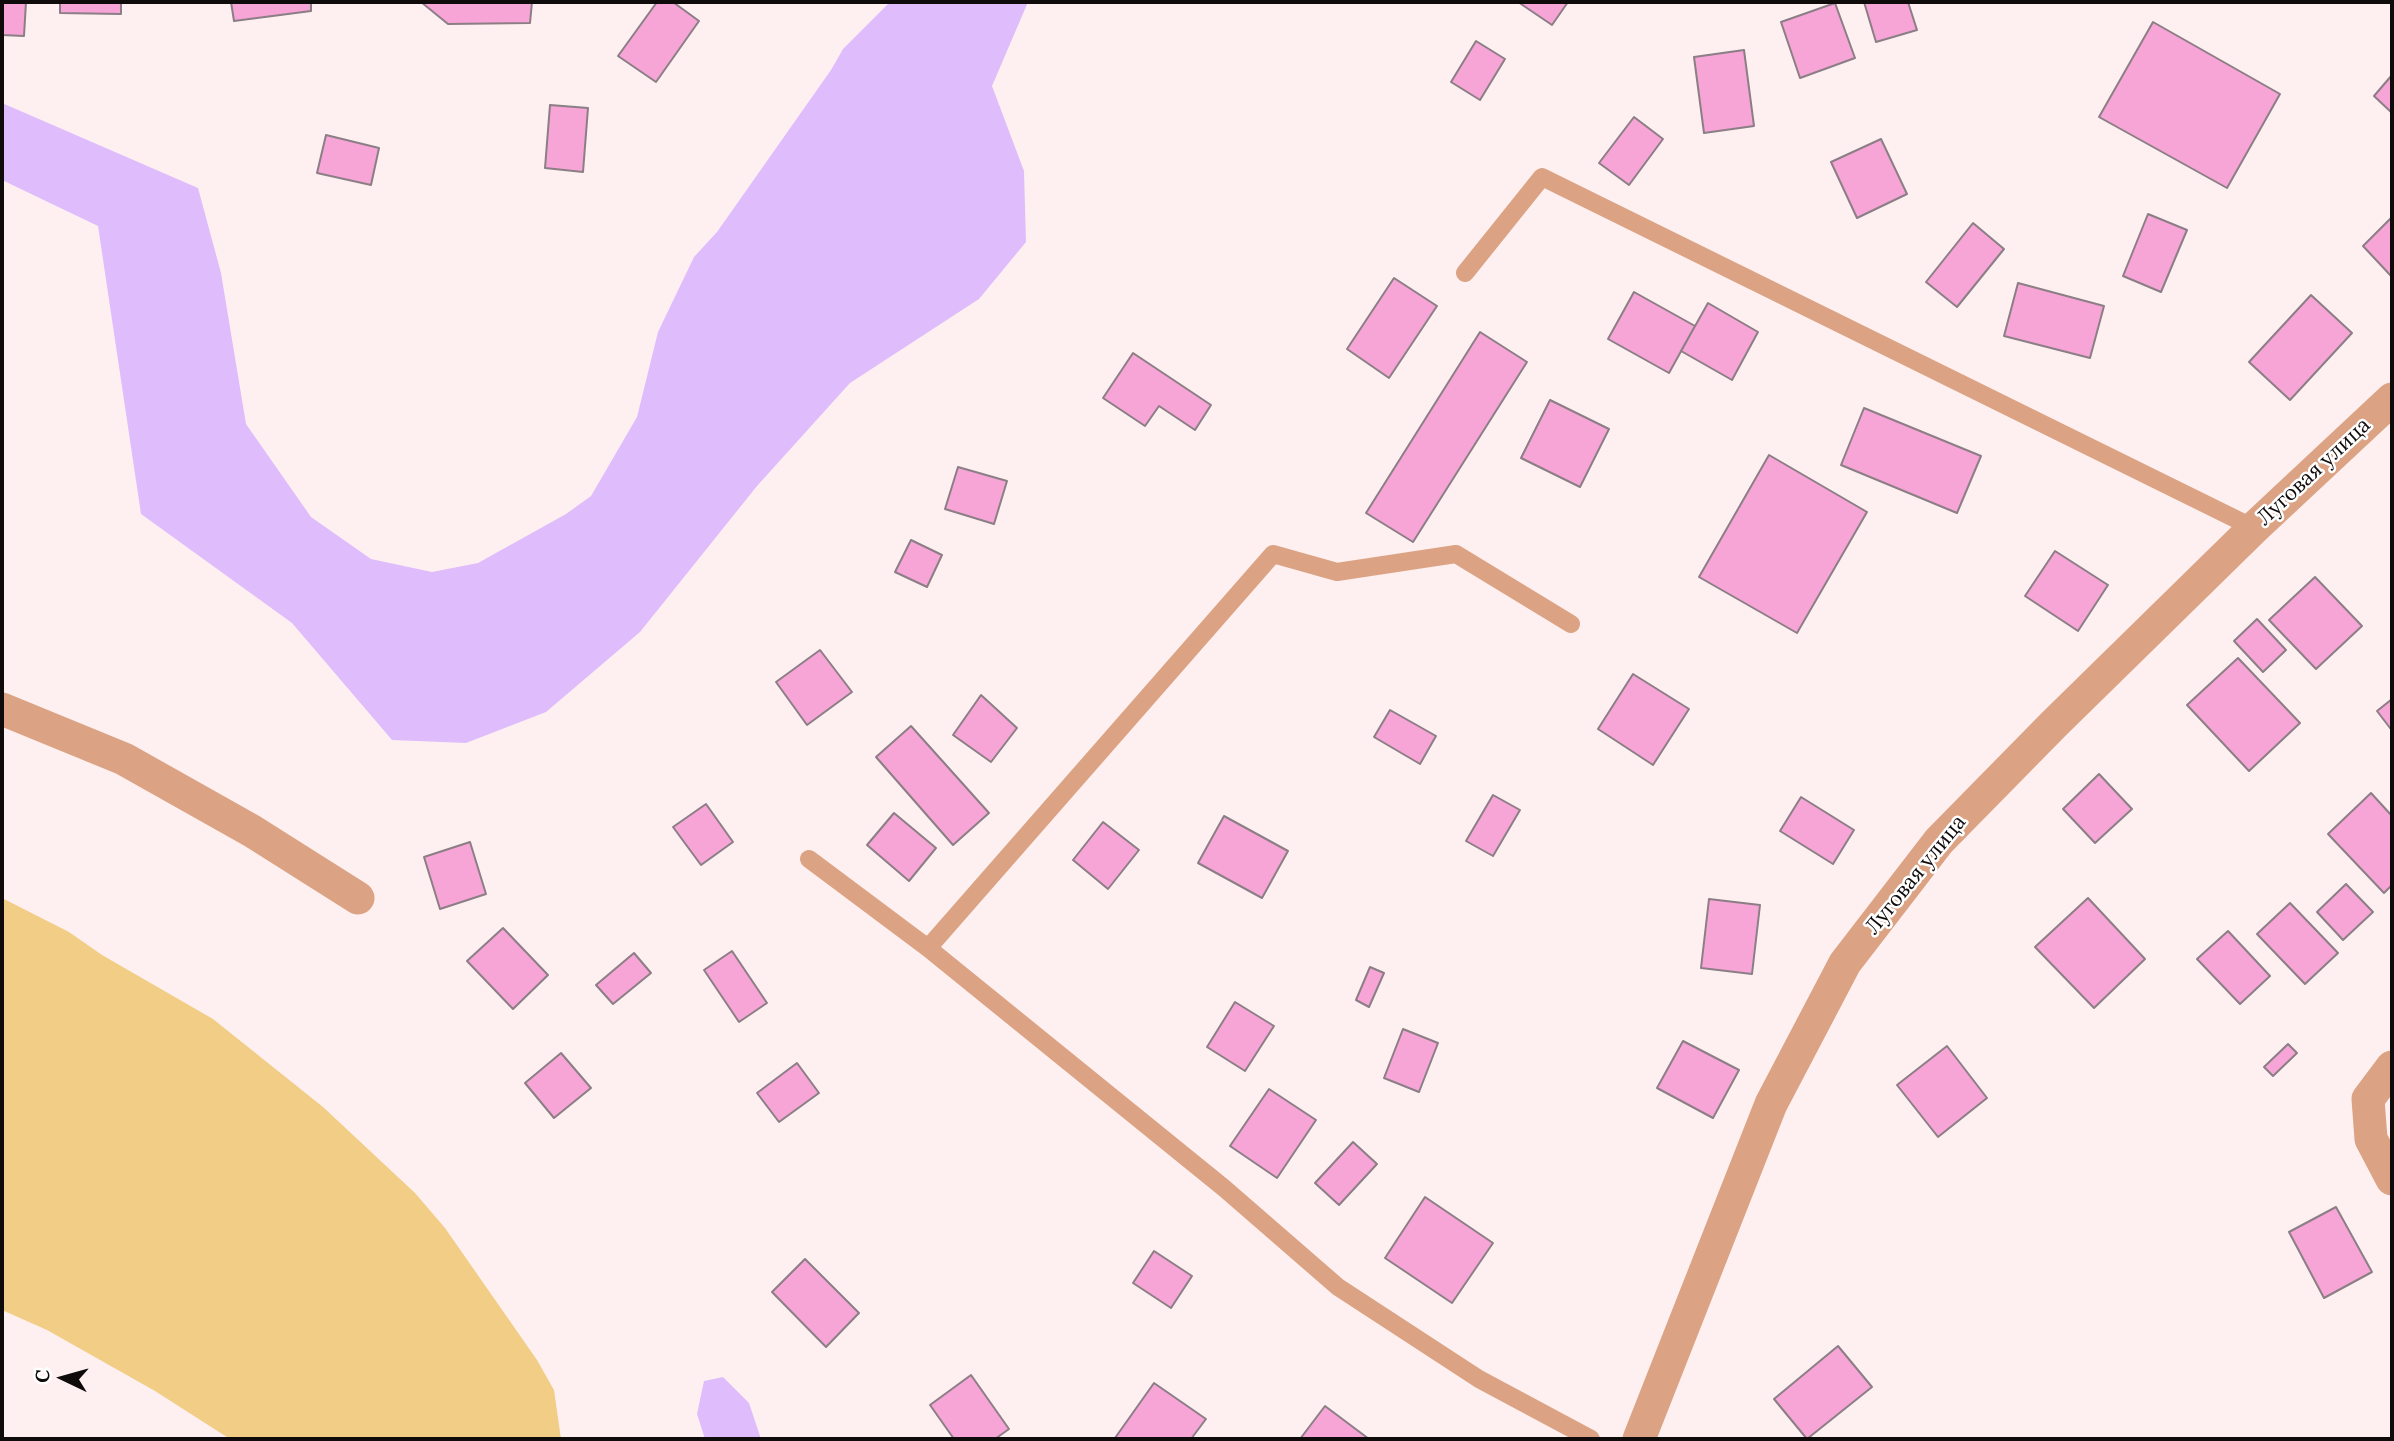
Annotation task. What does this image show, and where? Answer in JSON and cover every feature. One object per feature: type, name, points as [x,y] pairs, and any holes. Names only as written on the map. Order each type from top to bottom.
[{"type":"street","name":"Луговая улица","points":[[1639,1439],[1770,1104],[1846,963],[1939,841],[2254,528],[2392,399]]},
{"type":"street","points":[[2,709],[124,759],[251,831],[358,898]]},
{"type":"street","points":[[2392,1067],[2368,1099],[2371,1139],[2392,1179]]},
{"type":"lane","points":[[1465,273],[1542,177],[2254,528]]},
{"type":"lane","points":[[928,948],[1273,554],[1337,572],[1456,554],[1571,624]]},
{"type":"lane","points":[[810,859],[928,948],[1224,1188],[1338,1287],[1479,1379],[1591,1439]]},
{"type":"shaded area","points":[[890,2],[1028,2],[992,86],[1024,171],[1026,242],[979,299],[850,383],[757,486],[640,632],[546,712],[466,743],[392,740],[292,623],[141,514],[98,226],[2,180],[2,103],[198,188],[221,273],[246,424],[311,517],[371,559],[432,572],[478,563],[566,514],[591,496],[637,417],[658,332],[694,257],[717,232],[843,49]]},
{"type":"shaded area","points":[[2,898],[69,932],[102,955],[213,1019],[323,1107],[415,1193],[445,1228],[537,1360],[554,1390],[561,1439],[230,1439],[155,1391],[47,1330],[2,1310]]},
{"type":"shaded area","points":[[723,1377],[749,1403],[761,1439],[705,1439],[697,1414],[704,1381]]},
{"type":"building","points":[[2,2],[26,2],[24,36],[2,35]]},
{"type":"building","points":[[60,2],[121,2],[121,14],[60,13]]},
{"type":"building","points":[[231,2],[311,2],[311,11],[234,21]]},
{"type":"building","points":[[421,2],[532,2],[530,23],[448,24]]},
{"type":"building","points":[[657,2],[673,2],[699,21],[656,82],[618,56]]},
{"type":"building","points":[[1518,2],[1568,2],[1552,25]]},
{"type":"building","points":[[1864,2],[1908,2],[1917,30],[1876,42]]},
{"type":"building","points":[[1835,3],[1855,58],[1800,78],[1781,22]]},
{"type":"building","points":[[2153,22],[2280,94],[2227,188],[2099,117]]},
{"type":"building","points":[[1476,41],[1505,59],[1480,100],[1451,82]]},
{"type":"building","points":[[1744,50],[1754,126],[1704,133],[1694,57]]},
{"type":"building","points":[[2392,75],[2392,113],[2374,96]]},
{"type":"building","points":[[550,105],[588,108],[583,172],[545,168]]},
{"type":"building","points":[[1634,117],[1663,139],[1629,185],[1599,163]]},
{"type":"building","points":[[326,135],[379,148],[371,185],[317,173]]},
{"type":"building","points":[[1881,139],[1907,194],[1857,218],[1831,162]]},
{"type":"building","points":[[2148,214],[2187,230],[2161,292],[2123,276]]},
{"type":"building","points":[[2392,217],[2392,277],[2363,246]]},
{"type":"building","points":[[1973,223],[2004,249],[1957,307],[1926,282]]},
{"type":"building","points":[[1394,278],[1437,306],[1389,378],[1347,349]]},
{"type":"building","points":[[2018,283],[2104,306],[2090,358],[2004,336]]},
{"type":"building","points":[[1634,292],[1695,326],[1669,373],[1608,339]]},
{"type":"building","points":[[2311,295],[2352,333],[2290,400],[2249,362]]},
{"type":"building","points":[[1708,303],[1758,332],[1732,380],[1681,351]]},
{"type":"building","points":[[1480,332],[1527,362],[1413,542],[1366,513]]},
{"type":"building","points":[[1133,353],[1211,405],[1195,430],[1159,406],[1145,426],[1103,398]]},
{"type":"building","points":[[1550,400],[1609,429],[1580,487],[1521,458]]},
{"type":"building","points":[[1864,408],[1981,456],[1957,513],[1841,465]]},
{"type":"building","points":[[1769,455],[1867,512],[1797,633],[1699,577]]},
{"type":"building","points":[[958,467],[1007,481],[994,524],[945,509]]},
{"type":"building","points":[[911,540],[942,555],[927,587],[895,572]]},
{"type":"building","points":[[2055,551],[2108,585],[2078,631],[2025,596]]},
{"type":"building","points":[[2315,577],[2362,626],[2316,669],[2269,620]]},
{"type":"building","points":[[2257,619],[2286,650],[2263,672],[2234,641]]},
{"type":"building","points":[[820,650],[852,692],[807,725],[776,682]]},
{"type":"building","points":[[2238,658],[2300,723],[2249,771],[2187,705]]},
{"type":"building","points":[[1633,674],[1689,709],[1653,765],[1598,729]]},
{"type":"building","points":[[981,695],[1017,728],[991,762],[953,735]]},
{"type":"building","points":[[2392,699],[2392,726],[2390,728],[2377,711]]},
{"type":"building","points":[[1390,710],[1436,736],[1420,764],[1374,737]]},
{"type":"building","points":[[911,726],[989,813],[953,845],[876,757]]},
{"type":"building","points":[[2099,774],[2132,809],[2095,843],[2063,809]]},
{"type":"building","points":[[2371,793],[2392,816],[2392,885],[2384,893],[2328,834]]},
{"type":"building","points":[[1493,795],[1520,810],[1493,856],[1466,841]]},
{"type":"building","points":[[1801,797],[1854,830],[1833,864],[1780,831]]},
{"type":"building","points":[[706,804],[733,842],[701,865],[673,827]]},
{"type":"building","points":[[894,813],[936,848],[909,881],[867,845]]},
{"type":"building","points":[[1224,816],[1288,851],[1262,898],[1198,863]]},
{"type":"building","points":[[1103,822],[1139,850],[1108,889],[1073,860]]},
{"type":"building","points":[[470,842],[486,894],[440,909],[424,857]]},
{"type":"building","points":[[2346,884],[2373,912],[2343,940],[2317,912]]},
{"type":"building","points":[[2088,898],[2145,959],[2094,1008],[2035,947]]},
{"type":"building","points":[[1709,899],[1760,905],[1752,974],[1701,968]]},
{"type":"building","points":[[2290,903],[2338,953],[2305,984],[2257,934]]},
{"type":"building","points":[[503,928],[548,975],[513,1009],[467,961]]},
{"type":"building","points":[[2228,931],[2270,976],[2240,1004],[2197,959]]},
{"type":"building","points":[[732,951],[767,1003],[739,1022],[704,970]]},
{"type":"building","points":[[634,953],[651,973],[613,1004],[596,985]]},
{"type":"building","points":[[1370,967],[1384,973],[1369,1007],[1356,1000]]},
{"type":"building","points":[[1235,1002],[1274,1026],[1245,1071],[1207,1047]]},
{"type":"building","points":[[1403,1029],[1438,1043],[1419,1092],[1384,1078]]},
{"type":"building","points":[[1683,1041],[1739,1070],[1713,1118],[1657,1088]]},
{"type":"building","points":[[2288,1044],[2297,1053],[2273,1076],[2264,1067]]},
{"type":"building","points":[[1947,1046],[1987,1098],[1938,1137],[1897,1085]]},
{"type":"building","points":[[561,1053],[591,1088],[554,1118],[525,1083]]},
{"type":"building","points":[[797,1063],[819,1093],[779,1122],[757,1093]]},
{"type":"building","points":[[1269,1089],[1316,1120],[1277,1178],[1230,1146]]},
{"type":"building","points":[[1353,1142],[1377,1164],[1339,1205],[1315,1183]]},
{"type":"building","points":[[1425,1197],[1493,1243],[1452,1303],[1385,1258]]},
{"type":"building","points":[[2336,1207],[2372,1272],[2324,1298],[2289,1232]]},
{"type":"building","points":[[1154,1251],[1192,1276],[1171,1308],[1133,1283]]},
{"type":"building","points":[[805,1259],[859,1313],[826,1347],[772,1292]]},
{"type":"building","points":[[1838,1346],[1872,1387],[1807,1439],[1774,1399]]},
{"type":"building","points":[[971,1375],[1009,1429],[995,1439],[954,1439],[930,1405]]},
{"type":"building","points":[[1154,1383],[1206,1419],[1191,1439],[1115,1438]]},
{"type":"building","points":[[1325,1406],[1369,1439],[1300,1439]]}]
